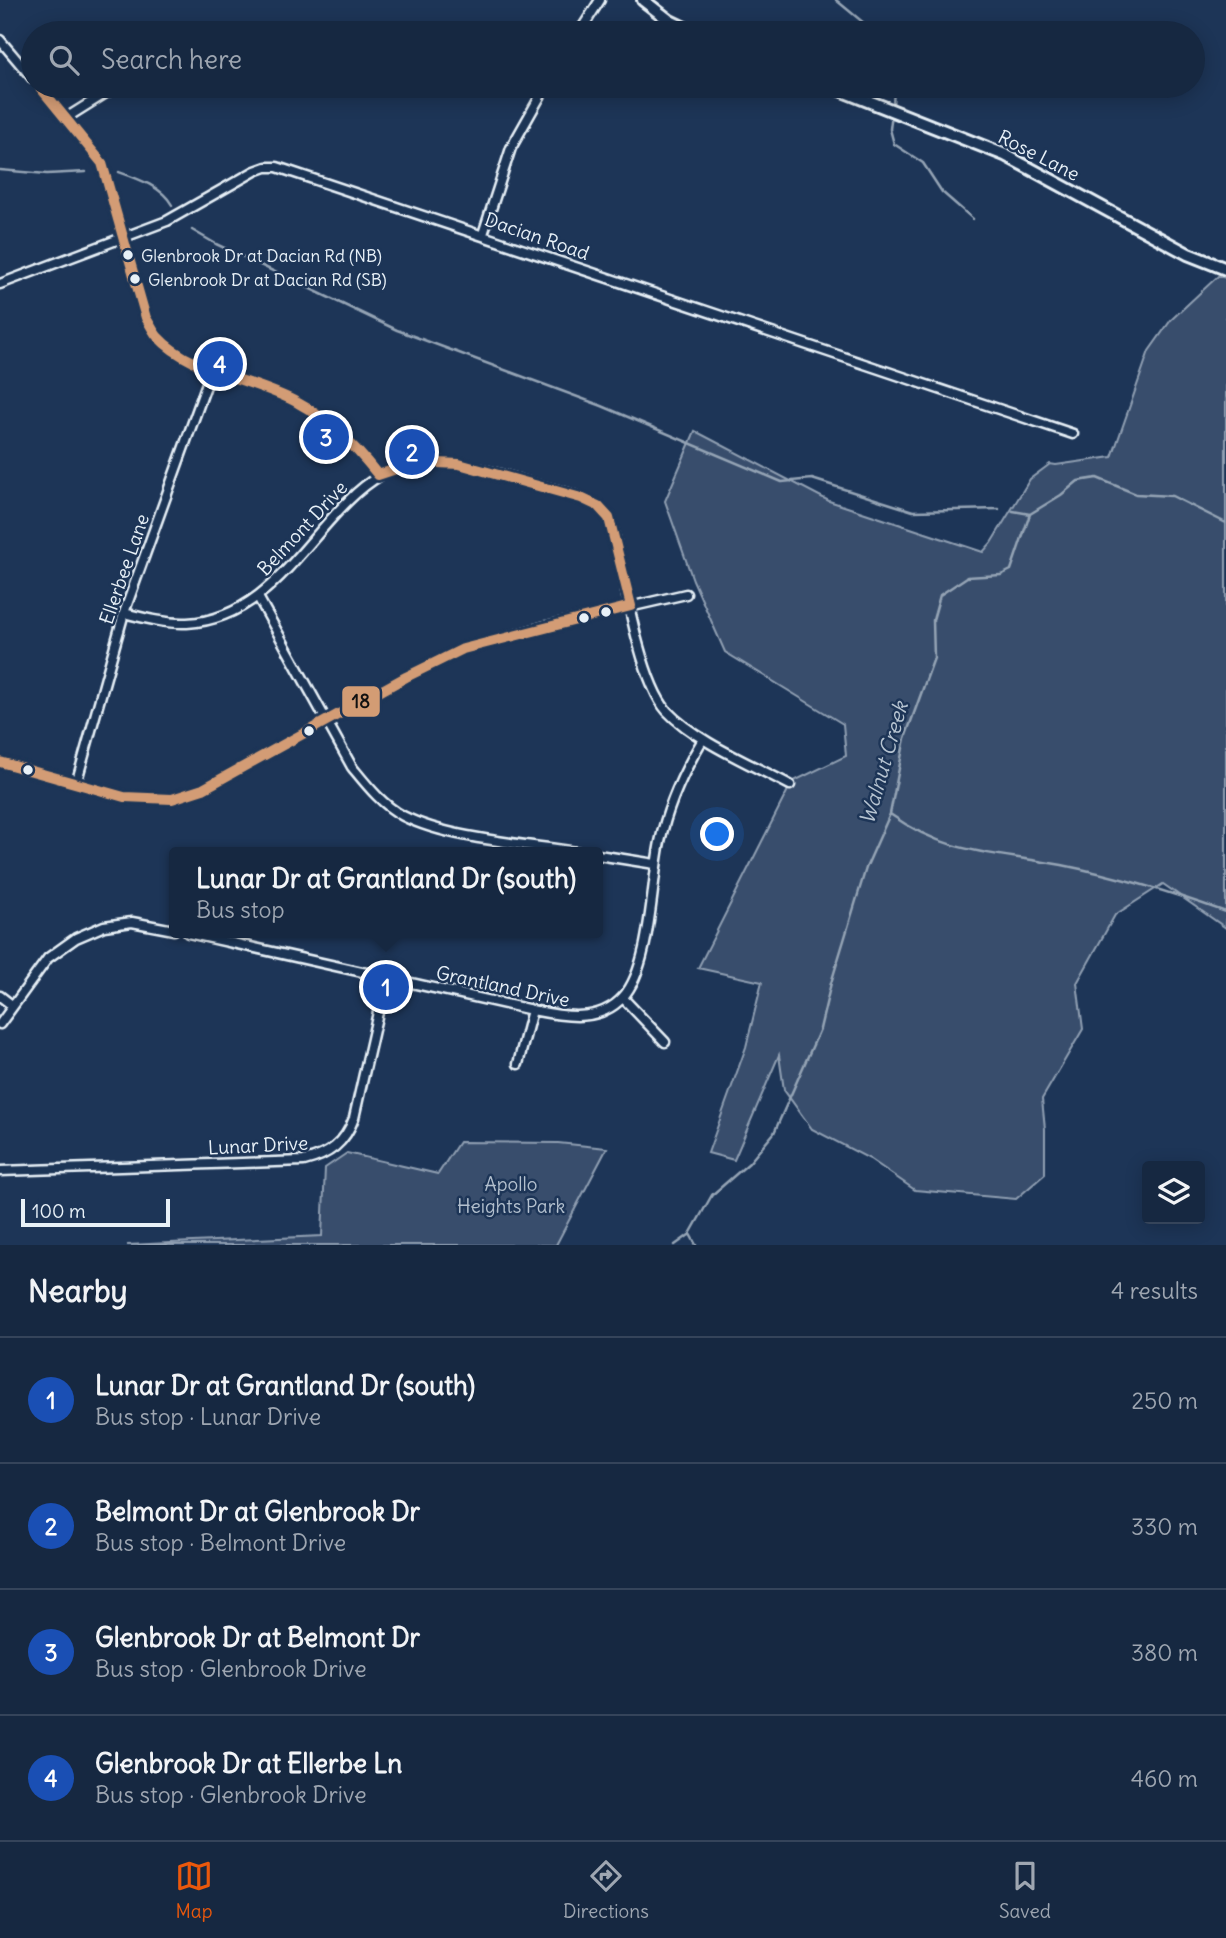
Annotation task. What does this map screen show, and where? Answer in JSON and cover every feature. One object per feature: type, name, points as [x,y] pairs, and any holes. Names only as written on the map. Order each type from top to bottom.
[{"type":"street","points":[[587,21],[600,0]]},
{"type":"street","points":[[643,0],[670,21]]},
{"type":"street","points":[[0,40],[21,65]]},
{"type":"street","points":[[49,98],[102,163],[146,318],[159,338],[175,351],[212,369],[262,386],[299,403],[363,455],[378,475]]},
{"type":"street","points":[[66,118],[98,98]]},
{"type":"street","points":[[483,234],[511,148],[539,98]]},
{"type":"street","name":"Rose Lane","points":[[860,98],[1005,155],[1188,254],[1226,269]]},
{"type":"street","name":"Dacian Road","points":[[0,284],[167,222],[241,178],[267,167],[290,169],[1073,434]]},
{"type":"street","name":"Ellerbee Lane","points":[[76,784],[124,613],[212,369]]},
{"type":"street","name":"Belmont Drive","points":[[124,613],[187,623],[242,609],[284,572],[345,505],[378,475],[417,462],[459,464],[581,498],[598,506],[609,518],[645,669],[655,695],[667,712],[703,739],[790,785]]},
{"type":"street","points":[[0,762],[124,797],[172,799],[203,789],[406,677],[463,649],[546,626],[687,594]]},
{"type":"street","points":[[258,597],[352,767],[369,789],[400,815],[434,829],[547,847]]},
{"type":"street","points":[[665,1042],[623,998],[638,971],[644,946],[656,864],[668,810],[683,772],[703,739]]},
{"type":"street","points":[[603,856],[656,864]]},
{"type":"street","points":[[0,1024],[48,958],[76,938],[104,926],[132,922],[169,929]]},
{"type":"street","name":"Grantland Drive","points":[[210,938],[564,1016],[585,1017],[611,1007],[623,998]]},
{"type":"street","name":"Lunar Drive","points":[[0,1171],[304,1161],[325,1154],[345,1138],[354,1118],[386,977]]},
{"type":"street","points":[[0,996],[13,1006]]},
{"type":"street","points":[[518,1064],[532,1010]]},
{"type":"green space","points":[[1218,276],[1226,278],[1226,928],[1163,884],[1115,915],[1077,983],[1083,1029],[1042,1099],[1045,1174],[1016,1199],[915,1190],[870,1159],[812,1129],[784,1090],[779,1055],[734,1160],[708,1153],[746,1047],[762,982],[698,968],[792,782],[846,756],[843,724],[725,652],[693,580],[665,501],[695,431],[829,501],[983,552],[1030,479],[1050,464],[1112,457],[1149,351],[1171,320]]},
{"type":"green space","name":"Apollo Heights Park","points":[[459,1142],[558,1143],[607,1148],[556,1245],[127,1245],[322,1236],[325,1168],[347,1153],[438,1174]]},
{"type":"waterway","points":[[836,0],[861,21]]},
{"type":"waterway","points":[[893,98],[893,107]]},
{"type":"waterway","points":[[892,113],[890,129],[894,144],[923,163],[942,192],[973,219]]},
{"type":"waterway","points":[[0,170],[47,174],[86,172]]},
{"type":"waterway","points":[[119,172],[156,188],[172,205]]},
{"type":"waterway","points":[[192,230],[397,330],[602,406],[782,482],[812,479],[913,511],[999,509]]},
{"type":"waterway","name":"Walnut Creek","points":[[690,1234],[712,1195],[749,1163],[774,1133],[820,1029],[866,868],[890,814],[905,738],[934,658],[933,620],[940,595],[967,577],[1001,575],[1011,570],[1030,514],[1078,481],[1097,478],[1136,494],[1172,496],[1226,523]]},
{"type":"waterway","points":[[1013,511],[1030,514]]},
{"type":"waterway","points":[[890,814],[932,838],[953,845],[1103,874],[1226,912]]},
{"type":"waterway","name":"Walnut Creek","points":[[690,1234],[696,1245]]},
{"type":"waterway","points":[[675,1245],[689,1235]]},
{"type":"transit line","name":"18","points":[[0,762],[124,797],[172,799],[203,789],[406,677],[463,649],[631,606],[609,518],[598,506],[581,498],[459,464],[417,462],[378,475],[342,435],[310,410],[281,395],[205,367],[171,349],[157,336],[146,318],[102,163],[49,98]]},
{"type":"place","name":"Glenbrook Dr at Dacian Rd (NB)","points":[[128,255]]},
{"type":"place","name":"Glenbrook Dr at Dacian Rd (SB)","points":[[135,279]]},
{"type":"place","name":"Glenbrook Dr at Ellerbe Ln","points":[[220,364]]},
{"type":"place","name":"Glenbrook Dr at Belmont Dr","points":[[326,437]]},
{"type":"place","name":"Belmont Dr at Glenbrook Dr","points":[[412,452]]},
{"type":"place","name":"Lunar Dr at Grantland Dr (south)","points":[[386,987]]}]
